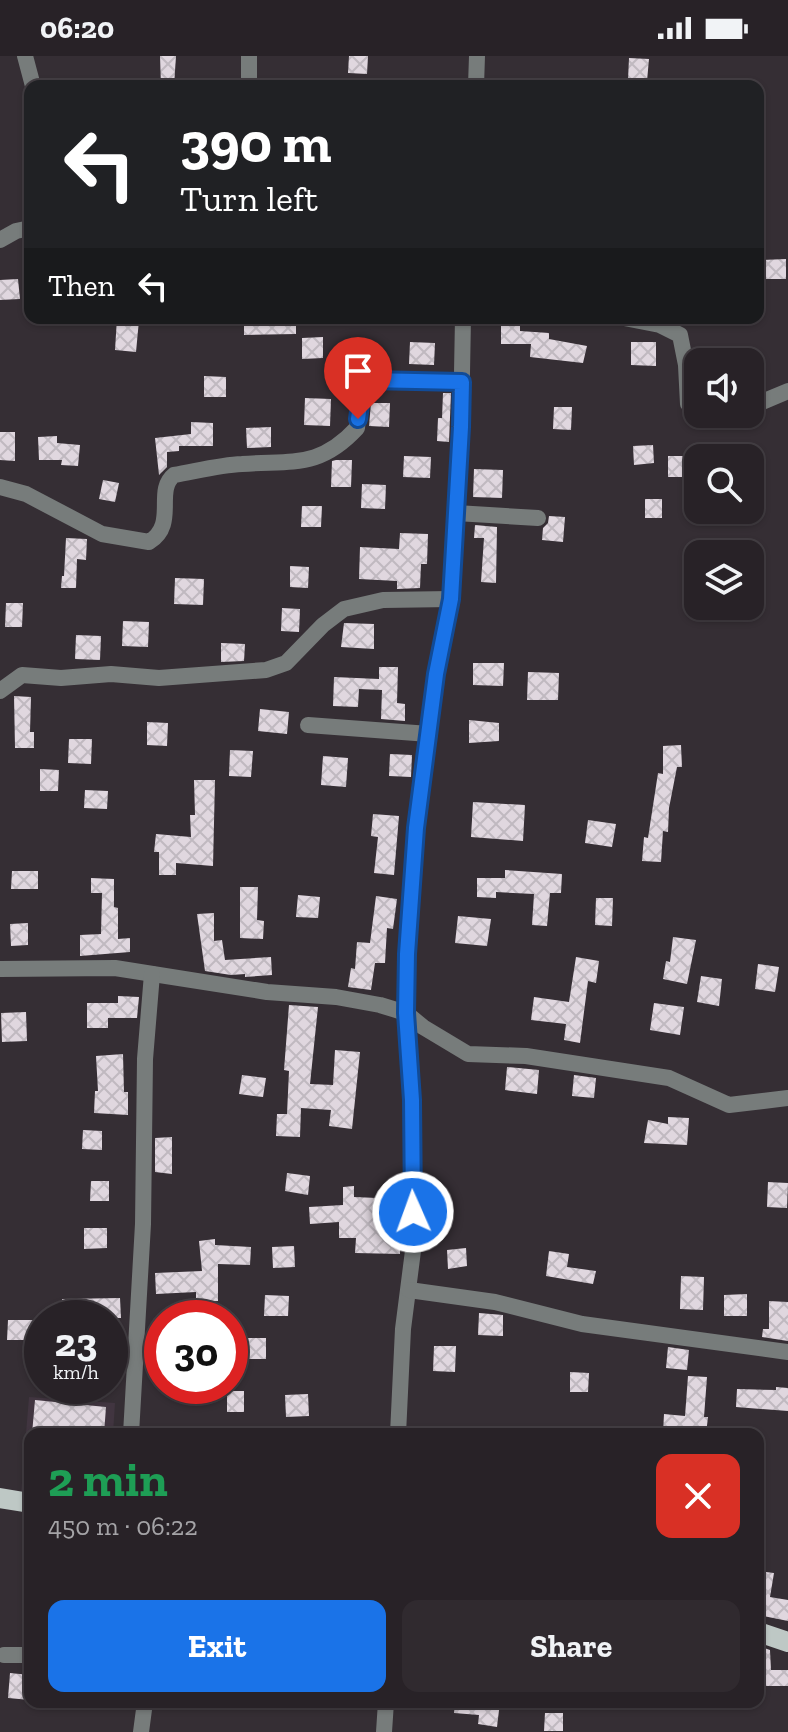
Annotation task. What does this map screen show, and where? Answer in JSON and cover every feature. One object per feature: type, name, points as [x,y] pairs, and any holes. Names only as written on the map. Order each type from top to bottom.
[{"type":"main road","points":[[0,1498],[24,1502]]},
{"type":"main road","points":[[764,1634],[788,1642]]},
{"type":"street","points":[[25,56],[31,80]]},
{"type":"street","points":[[249,56],[249,80]]},
{"type":"street","points":[[476,80],[477,56]]},
{"type":"street","points":[[0,240],[24,229]]},
{"type":"street","points":[[398,1428],[403,1329],[414,1243],[412,1100],[406,1013],[407,954],[415,842],[436,674],[451,599],[463,324]]},
{"type":"street","points":[[655,324],[680,335],[684,355]]},
{"type":"street","points":[[0,487],[26,494],[102,534],[149,542],[158,537],[163,529],[166,490],[169,479],[174,475],[240,464],[304,462],[331,450],[357,428],[361,388],[369,380],[462,382]]},
{"type":"street","points":[[764,401],[788,391]]},
{"type":"street","points":[[456,513],[538,518]]},
{"type":"street","points":[[0,691],[22,675],[61,678],[111,674],[159,678],[266,670],[286,663],[323,625],[344,609],[383,600],[451,599]]},
{"type":"street","points":[[308,725],[429,734]]},
{"type":"street","points":[[0,969],[115,968],[267,992],[336,997],[406,1013],[468,1054],[526,1056],[669,1078],[729,1105],[788,1098]]},
{"type":"street","points":[[131,1428],[144,1209],[145,1059],[152,974]]},
{"type":"street","points":[[409,1290],[495,1302],[582,1324],[788,1352]]},
{"type":"street","points":[[4,1655],[24,1655]]},
{"type":"street","points":[[141,1732],[144,1708]]},
{"type":"street","points":[[384,1732],[386,1708]]},
{"type":"shaded area","points":[[28,1404],[115,1404],[113,1428],[26,1428]]},
{"type":"shaded area","points":[[24,1458],[24,1494],[21,1494]]},
{"type":"building","points":[[160,56],[176,56],[174,80],[161,80]]},
{"type":"building","points":[[349,56],[368,56],[367,74],[348,73]]},
{"type":"building","points":[[629,58],[649,59],[647,80],[628,80]]},
{"type":"building","points":[[786,259],[786,279],[764,279],[764,260]]},
{"type":"building","points":[[18,279],[20,299],[0,300],[0,280]]},
{"type":"building","points":[[117,324],[139,324],[136,352],[115,350]]},
{"type":"building","points":[[244,324],[296,324],[296,334],[244,335]]},
{"type":"building","points":[[501,324],[520,324],[520,331],[549,333],[549,339],[587,346],[583,363],[530,357],[531,344],[501,344]]},
{"type":"building","points":[[323,337],[323,358],[302,359],[302,338]]},
{"type":"building","points":[[352,340],[374,341],[373,366],[351,365]]},
{"type":"building","points":[[410,342],[435,343],[434,365],[409,364]]},
{"type":"building","points":[[631,342],[656,342],[656,366],[631,365]]},
{"type":"building","points":[[204,376],[226,377],[226,397],[204,397]]},
{"type":"building","points":[[443,393],[451,393],[449,442],[437,441]]},
{"type":"building","points":[[305,398],[331,399],[330,426],[304,425]]},
{"type":"building","points":[[371,403],[390,403],[389,427],[369,426]]},
{"type":"building","points":[[554,407],[572,407],[571,430],[553,429]]},
{"type":"building","points":[[191,422],[213,423],[213,446],[179,446],[179,451],[167,452],[167,467],[159,475],[155,438],[191,434]]},
{"type":"building","points":[[271,427],[271,447],[247,448],[246,428]]},
{"type":"building","points":[[0,432],[15,432],[15,461],[0,460]]},
{"type":"building","points":[[57,436],[57,443],[80,445],[78,466],[61,465],[62,460],[39,460],[38,437]]},
{"type":"building","points":[[653,445],[654,463],[634,465],[633,446]]},
{"type":"building","points":[[404,456],[431,457],[430,478],[403,477]]},
{"type":"building","points":[[668,456],[684,456],[684,477],[668,477]]},
{"type":"building","points":[[352,460],[351,487],[331,487],[332,461]]},
{"type":"building","points":[[474,469],[503,470],[502,498],[473,497]]},
{"type":"building","points":[[103,480],[119,483],[115,502],[99,499]]},
{"type":"building","points":[[362,484],[386,485],[385,509],[361,508]]},
{"type":"building","points":[[645,499],[662,499],[662,518],[645,518]]},
{"type":"building","points":[[302,506],[322,506],[321,527],[301,527]]},
{"type":"building","points":[[549,516],[565,517],[563,542],[542,540]]},
{"type":"building","points":[[475,525],[497,527],[496,583],[481,582],[484,538],[474,538]]},
{"type":"building","points":[[400,533],[428,534],[427,564],[421,564],[420,588],[397,589],[397,581],[359,579],[360,547],[399,549]]},
{"type":"building","points":[[66,538],[87,539],[86,560],[77,559],[76,588],[61,588]]},
{"type":"building","points":[[290,566],[309,567],[308,588],[290,587]]},
{"type":"building","points":[[175,578],[204,579],[203,605],[174,604]]},
{"type":"building","points":[[6,603],[23,603],[22,627],[5,627]]},
{"type":"building","points":[[282,608],[300,609],[299,632],[281,631]]},
{"type":"building","points":[[123,621],[149,622],[148,647],[122,646]]},
{"type":"building","points":[[344,623],[374,624],[374,649],[341,647]]},
{"type":"building","points":[[76,635],[101,636],[100,660],[75,659]]},
{"type":"building","points":[[221,643],[245,644],[244,661],[221,662]]},
{"type":"building","points":[[473,663],[504,663],[503,686],[473,685]]},
{"type":"building","points":[[379,667],[398,667],[397,703],[405,704],[405,721],[381,719],[382,690],[359,689],[358,707],[333,706],[334,677],[379,679]]},
{"type":"building","points":[[528,672],[559,673],[558,700],[527,700]]},
{"type":"building","points":[[14,696],[31,697],[30,732],[34,732],[34,748],[15,748]]},
{"type":"building","points":[[260,709],[289,712],[287,734],[258,731]]},
{"type":"building","points":[[469,720],[499,723],[499,741],[469,743]]},
{"type":"building","points":[[147,722],[168,723],[167,746],[147,745]]},
{"type":"building","points":[[69,739],[92,739],[91,764],[68,763]]},
{"type":"building","points":[[681,745],[682,767],[677,767],[668,832],[663,831],[661,862],[642,861],[658,773],[663,774],[663,746]]},
{"type":"building","points":[[230,750],[253,751],[251,777],[229,776]]},
{"type":"building","points":[[390,754],[412,755],[411,777],[389,776]]},
{"type":"building","points":[[323,756],[348,758],[346,787],[321,785]]},
{"type":"building","points":[[40,769],[59,770],[58,791],[40,791]]},
{"type":"building","points":[[194,780],[215,780],[213,866],[176,863],[176,875],[159,875],[159,852],[154,852],[156,834],[191,837],[190,815],[195,815]]},
{"type":"building","points":[[85,790],[108,791],[107,809],[84,808]]},
{"type":"building","points":[[473,802],[525,805],[523,841],[471,837]]},
{"type":"building","points":[[373,814],[399,816],[394,875],[374,873],[378,837],[371,836]]},
{"type":"building","points":[[588,820],[616,824],[612,847],[585,843]]},
{"type":"building","points":[[505,870],[562,874],[561,893],[550,893],[547,926],[532,925],[534,894],[496,892],[496,898],[477,897],[477,878],[505,878]]},
{"type":"building","points":[[12,871],[38,871],[38,889],[11,889]]},
{"type":"building","points":[[91,878],[114,879],[118,939],[130,938],[130,952],[80,956],[80,935],[101,934],[102,893],[91,893]]},
{"type":"building","points":[[240,887],[258,887],[257,920],[264,921],[263,939],[240,938]]},
{"type":"building","points":[[298,895],[320,897],[318,918],[296,917]]},
{"type":"building","points":[[376,896],[397,899],[393,929],[387,928],[385,963],[375,963],[371,990],[348,987],[351,968],[355,969],[357,942],[370,943]]},
{"type":"building","points":[[596,898],[613,898],[612,926],[595,925]]},
{"type":"building","points":[[214,913],[214,941],[222,940],[225,960],[271,957],[272,975],[245,977],[245,974],[205,971],[197,914]]},
{"type":"building","points":[[458,916],[491,919],[487,946],[455,943]]},
{"type":"building","points":[[28,923],[28,945],[11,946],[10,924]]},
{"type":"building","points":[[673,937],[696,940],[687,984],[663,979],[666,961],[670,962]]},
{"type":"building","points":[[576,957],[599,961],[596,983],[588,981],[580,1043],[564,1040],[566,1024],[531,1020],[534,997],[569,1002]]},
{"type":"building","points":[[758,964],[779,967],[775,992],[755,989]]},
{"type":"building","points":[[701,976],[722,979],[719,1006],[697,1002]]},
{"type":"building","points":[[118,996],[139,997],[137,1018],[108,1018],[108,1028],[87,1028],[87,1003],[118,1003]]},
{"type":"building","points":[[654,1003],[684,1007],[680,1035],[650,1030]]},
{"type":"building","points":[[289,1005],[318,1007],[310,1084],[333,1085],[335,1050],[360,1052],[352,1129],[329,1126],[331,1110],[301,1108],[300,1137],[276,1136],[277,1114],[287,1114],[289,1071],[284,1070]]},
{"type":"building","points":[[26,1012],[27,1041],[2,1042],[1,1013]]},
{"type":"building","points":[[123,1054],[128,1115],[94,1113],[95,1091],[98,1091],[96,1056]]},
{"type":"building","points":[[507,1067],[539,1070],[537,1094],[505,1090]]},
{"type":"building","points":[[242,1075],[266,1078],[263,1097],[239,1094]]},
{"type":"building","points":[[574,1075],[596,1078],[594,1098],[572,1096]]},
{"type":"building","points":[[668,1117],[689,1118],[687,1145],[644,1143],[648,1120],[668,1124]]},
{"type":"building","points":[[83,1130],[102,1131],[102,1150],[82,1149]]},
{"type":"building","points":[[172,1137],[172,1174],[155,1172],[155,1138]]},
{"type":"building","points":[[287,1173],[310,1176],[308,1195],[285,1191]]},
{"type":"building","points":[[91,1181],[109,1181],[109,1201],[90,1201]]},
{"type":"building","points":[[768,1182],[788,1183],[787,1208],[767,1207]]},
{"type":"building","points":[[354,1186],[354,1197],[401,1199],[400,1254],[355,1253],[356,1238],[339,1238],[339,1222],[310,1224],[309,1207],[343,1205],[343,1187]]},
{"type":"building","points":[[84,1228],[107,1228],[107,1248],[84,1249]]},
{"type":"building","points":[[215,1239],[215,1245],[251,1247],[250,1265],[218,1264],[218,1300],[196,1300],[196,1292],[156,1294],[155,1273],[202,1271],[199,1241]]},
{"type":"building","points":[[294,1246],[295,1267],[273,1268],[272,1247]]},
{"type":"building","points":[[466,1248],[467,1266],[448,1269],[447,1250]]},
{"type":"building","points":[[549,1251],[569,1254],[567,1267],[596,1271],[593,1284],[546,1276]]},
{"type":"building","points":[[681,1276],[704,1277],[703,1310],[680,1309]]},
{"type":"building","points":[[747,1294],[747,1316],[724,1316],[724,1295]]},
{"type":"building","points":[[265,1295],[289,1296],[288,1316],[264,1316]]},
{"type":"building","points":[[120,1298],[120,1300],[62,1300]]},
{"type":"building","points":[[769,1301],[788,1302],[788,1341],[762,1337],[763,1329],[769,1329]]},
{"type":"building","points":[[479,1313],[503,1315],[503,1336],[478,1335]]},
{"type":"building","points":[[8,1320],[24,1320],[24,1340],[7,1340]]},
{"type":"building","points":[[248,1338],[266,1338],[266,1359],[248,1359]]},
{"type":"building","points":[[434,1346],[456,1346],[455,1372],[433,1371]]},
{"type":"building","points":[[668,1347],[689,1350],[687,1370],[666,1368]]},
{"type":"building","points":[[570,1372],[589,1373],[588,1392],[570,1392]]},
{"type":"building","points":[[688,1376],[707,1377],[704,1417],[708,1417],[707,1428],[663,1428],[664,1414],[685,1416]]},
{"type":"building","points":[[776,1387],[788,1388],[788,1411],[736,1407],[737,1389],[776,1390]]},
{"type":"building","points":[[308,1394],[309,1416],[286,1417],[285,1395]]},
{"type":"building","points":[[35,1404],[106,1407],[104,1428],[33,1428]]},
{"type":"building","points":[[227,1404],[244,1404],[244,1412],[227,1412]]},
{"type":"building","points":[[764,1572],[774,1573],[770,1597],[788,1600],[788,1621],[764,1616]]},
{"type":"building","points":[[764,1648],[770,1650],[771,1670],[788,1670],[788,1686],[764,1686]]},
{"type":"building","points":[[10,1673],[24,1674],[24,1699],[8,1698]]},
{"type":"building","points":[[454,1708],[499,1708],[497,1727],[478,1724],[479,1715],[454,1713]]},
{"type":"building","points":[[545,1713],[563,1713],[563,1731],[544,1731]]},
{"type":"route","points":[[358,419],[361,388],[369,380],[462,382],[451,599],[436,674],[416,828],[407,954],[413,1212]]}]
